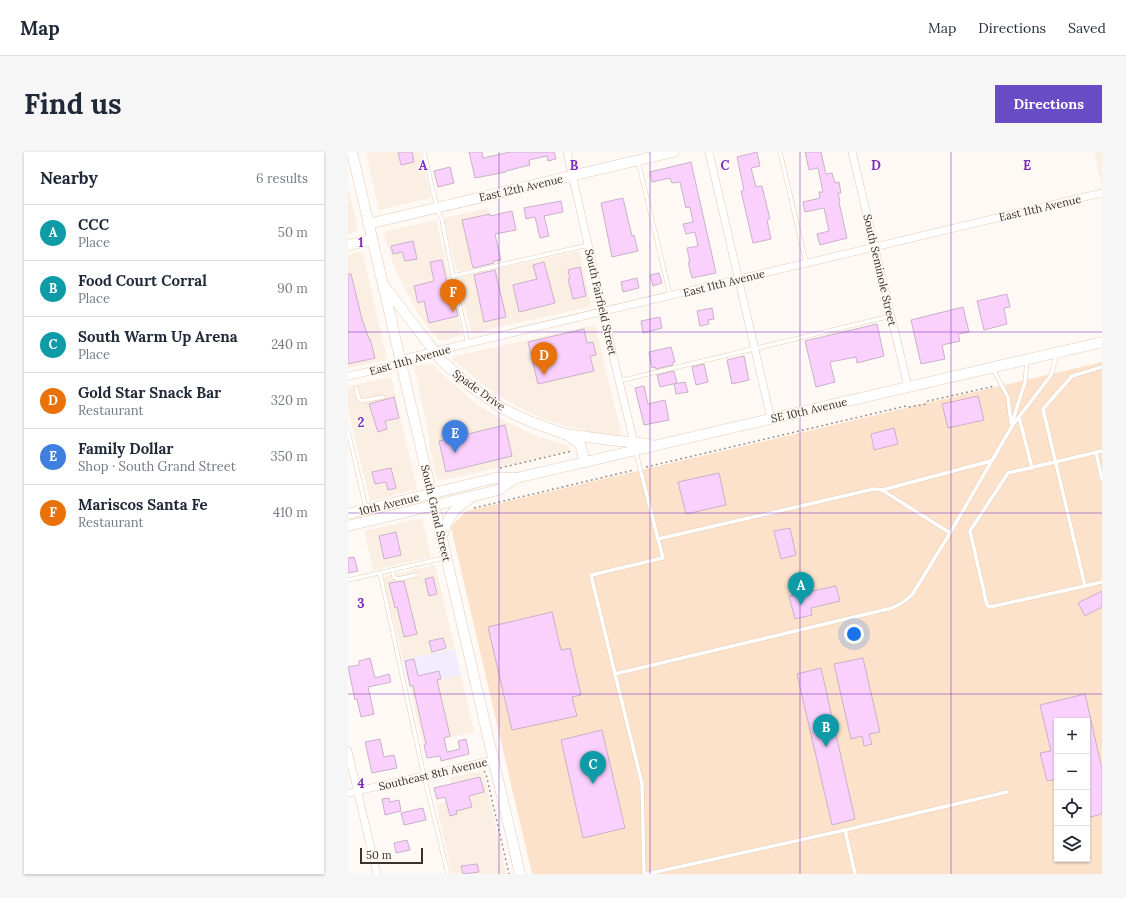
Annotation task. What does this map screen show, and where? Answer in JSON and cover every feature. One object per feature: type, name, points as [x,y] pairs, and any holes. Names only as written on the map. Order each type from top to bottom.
[{"type":"main road","name":"South Grand Street","points":[[352,152],[520,874]]},
{"type":"main road","name":"East 12th Avenue","points":[[368,224],[673,152]]},
{"type":"main road","points":[[348,245],[372,240]]},
{"type":"main road","name":"Spade Drive","points":[[382,283],[434,352],[449,368],[465,382],[503,409],[531,422],[565,434],[635,447],[662,445]]},
{"type":"main road","name":"SE 10th Avenue","points":[[662,445],[1102,342]]},
{"type":"main road","name":"Spade Drive","points":[[565,434],[580,444],[585,462]]},
{"type":"main road","points":[[516,478],[585,462],[635,447]]},
{"type":"main road","name":"10th Avenue","points":[[348,514],[495,478],[516,478]]},
{"type":"main road","name":"10th Avenue","points":[[348,526],[498,490],[516,478]]},
{"type":"main road","points":[[442,536],[452,512],[463,503],[477,495]]},
{"type":"street","name":"South Fairfield Street","points":[[567,152],[635,447]]},
{"type":"street","points":[[709,152],[771,419]]},
{"type":"street","name":"South Seminole Street","points":[[852,152],[908,387]]},
{"type":"street","name":"East 11th Avenue","points":[[348,376],[389,367],[411,357],[1102,193]]},
{"type":"street","points":[[348,751],[377,874]]},
{"type":"street","name":"Southeast 8th Avenue","points":[[348,793],[494,760]]},
{"type":"lane","points":[[424,152],[442,220],[468,344]]},
{"type":"lane","points":[[780,152],[806,263]]},
{"type":"lane","points":[[638,160],[670,296]]},
{"type":"lane","points":[[453,276],[588,245]]},
{"type":"lane","points":[[619,382],[891,316]]},
{"type":"lane","points":[[615,674],[892,608],[902,604],[912,595],[1012,426],[1051,375],[1057,352]]},
{"type":"lane","points":[[1012,426],[1025,382],[1028,360]]},
{"type":"lane","points":[[1085,586],[1043,409],[1072,376],[1102,367]]},
{"type":"lane","points":[[992,368],[1008,397],[1012,426]]},
{"type":"lane","points":[[356,388],[361,401],[383,397]]},
{"type":"lane","points":[[1019,417],[1032,468]]},
{"type":"lane","points":[[348,431],[350,448],[366,509]]},
{"type":"lane","points":[[635,447],[663,558],[591,575],[642,784],[646,874],[1007,792]]},
{"type":"lane","points":[[1102,451],[1008,473],[970,531],[987,605],[990,607],[1102,582]]},
{"type":"lane","points":[[1096,452],[1102,480]]},
{"type":"lane","points":[[658,539],[874,489],[882,490],[991,461]]},
{"type":"lane","points":[[882,490],[950,533]]},
{"type":"lane","points":[[348,580],[447,558]]},
{"type":"lane","points":[[392,570],[394,577],[398,579],[416,575]]},
{"type":"lane","points":[[380,573],[424,776],[448,874]]},
{"type":"lane","points":[[845,830],[855,874]]},
{"type":"path","points":[[470,509],[997,386]]},
{"type":"path","points":[[494,470],[576,450]]},
{"type":"path","points":[[484,771],[486,774],[509,874]]},
{"type":"shaded area","points":[[366,152],[420,152],[431,198],[379,210]]},
{"type":"shaded area","points":[[1094,152],[1102,152],[1102,183],[1101,183]]},
{"type":"shaded area","points":[[348,188],[358,229],[356,232],[348,234]]},
{"type":"shaded area","points":[[488,208],[501,261],[460,271],[456,268],[444,218]]},
{"type":"shaded area","points":[[436,220],[462,334],[460,336],[442,341],[438,339],[421,318],[413,304],[395,269],[384,234],[387,231]]},
{"type":"shaded area","points":[[579,251],[591,304],[588,307],[474,333],[471,332],[459,281],[462,277]]},
{"type":"shaded area","points":[[359,252],[363,255],[386,355],[384,360],[348,368],[348,255]]},
{"type":"shaded area","points":[[595,325],[621,432],[620,436],[566,426],[541,418],[516,406],[486,387],[452,359],[455,356]]},
{"type":"shaded area","points":[[1102,362],[1102,874],[532,874],[451,527],[466,511]]},
{"type":"shaded area","points":[[426,364],[433,366],[476,404],[501,419],[536,436],[568,446],[570,449],[569,451],[445,480],[437,479],[415,369],[417,366]]},
{"type":"shaded area","points":[[388,377],[392,380],[417,489],[370,501],[348,409],[348,387]]},
{"type":"shaded area","points":[[422,518],[431,557],[373,570],[364,531]]},
{"type":"shaded area","points":[[435,565],[455,649],[403,660],[383,577]]},
{"type":"shaded area","points":[[455,649],[461,675],[410,687],[403,660]]},
{"type":"shaded area","points":[[461,675],[474,732],[423,744],[410,687]]},
{"type":"shaded area","points":[[481,771],[484,775],[507,874],[452,874],[436,804],[455,800],[450,778]]},
{"type":"building","points":[[398,152],[412,152],[414,162],[401,165]]},
{"type":"building","points":[[469,152],[482,152],[483,158],[510,152],[554,152],[556,159],[548,161],[547,156],[529,160],[530,165],[506,172],[475,178]]},
{"type":"building","points":[[757,152],[760,166],[751,168],[756,187],[762,186],[770,219],[767,220],[771,239],[753,243],[741,191],[744,190],[737,157]]},
{"type":"building","points":[[805,152],[821,152],[826,174],[832,173],[835,183],[839,182],[841,193],[838,193],[839,202],[847,238],[820,245],[817,234],[829,231],[824,208],[805,212],[803,202],[820,198],[819,192],[823,192],[818,168],[809,170]]},
{"type":"building","points":[[691,162],[716,273],[692,278],[688,262],[690,262],[687,248],[698,246],[695,232],[686,234],[683,224],[693,222],[690,207],[686,208],[680,182],[672,183],[670,178],[652,182],[650,172]]},
{"type":"building","points":[[450,167],[454,183],[438,187],[434,171]]},
{"type":"building","points":[[623,198],[632,236],[634,235],[638,251],[612,257],[601,203]]},
{"type":"building","points":[[561,201],[563,212],[544,216],[549,236],[540,238],[535,217],[526,219],[524,208]]},
{"type":"building","points":[[512,211],[516,230],[495,234],[501,260],[493,261],[494,263],[473,268],[462,220]]},
{"type":"building","points":[[413,241],[417,259],[405,261],[402,252],[393,254],[391,246]]},
{"type":"building","points":[[442,260],[450,297],[453,297],[458,316],[429,323],[424,301],[418,303],[414,286],[434,281],[430,262]]},
{"type":"building","points":[[544,262],[555,303],[519,312],[513,285],[537,279],[533,265]]},
{"type":"building","points":[[580,267],[586,296],[573,299],[568,279],[570,279],[568,270]]},
{"type":"building","points":[[495,270],[506,317],[484,322],[474,275]]},
{"type":"building","points":[[659,273],[662,283],[653,286],[650,275]]},
{"type":"building","points":[[348,274],[351,274],[362,319],[370,339],[375,358],[348,364]]},
{"type":"building","points":[[637,278],[639,288],[623,292],[621,282]]},
{"type":"building","points":[[1007,294],[1010,307],[1004,308],[1007,324],[984,330],[977,301]]},
{"type":"building","points":[[963,307],[969,332],[958,334],[960,341],[942,345],[945,359],[921,364],[911,320]]},
{"type":"building","points":[[712,308],[714,319],[708,320],[709,324],[700,326],[697,311]]},
{"type":"building","points":[[660,317],[662,328],[643,333],[641,321]]},
{"type":"building","points":[[877,324],[884,356],[857,363],[856,357],[830,362],[835,382],[816,387],[805,341]]},
{"type":"building","points":[[584,329],[587,343],[593,342],[596,355],[590,356],[594,371],[538,384],[528,342]]},
{"type":"building","points":[[671,347],[675,362],[672,363],[673,365],[656,369],[655,367],[652,368],[649,352]]},
{"type":"building","points":[[744,356],[749,380],[732,384],[727,360]]},
{"type":"building","points":[[704,364],[708,382],[696,385],[692,367]]},
{"type":"building","points":[[674,371],[677,383],[660,387],[657,375]]},
{"type":"building","points":[[685,382],[688,392],[676,394],[674,384]]},
{"type":"building","points":[[644,386],[648,404],[665,400],[669,420],[644,425],[635,388]]},
{"type":"building","points":[[978,396],[984,420],[948,428],[942,404]]},
{"type":"building","points":[[394,397],[399,418],[385,421],[387,429],[378,432],[369,404]]},
{"type":"building","points":[[505,425],[512,456],[446,472],[439,441]]},
{"type":"building","points":[[894,428],[898,444],[874,450],[871,434]]},
{"type":"building","points":[[391,468],[396,488],[388,490],[386,482],[375,484],[372,472]]},
{"type":"building","points":[[719,473],[726,505],[686,514],[678,482]]},
{"type":"building","points":[[790,528],[796,555],[781,559],[774,531]]},
{"type":"building","points":[[396,532],[401,555],[384,559],[379,536]]},
{"type":"building","points":[[354,557],[358,571],[348,573],[348,558]]},
{"type":"building","points":[[433,577],[437,594],[429,596],[425,579]]},
{"type":"building","points":[[404,581],[417,634],[404,637],[397,607],[395,608],[389,583]]},
{"type":"building","points":[[836,586],[840,601],[811,608],[812,615],[795,619],[789,596]]},
{"type":"building","points":[[1102,591],[1102,607],[1085,616],[1078,603]]},
{"type":"building","points":[[552,612],[561,650],[570,648],[581,695],[572,697],[577,716],[512,730],[488,627]]},
{"type":"building","points":[[443,638],[446,648],[432,652],[429,641]]},
{"type":"building","points":[[370,658],[375,678],[389,674],[391,682],[368,687],[374,714],[361,717],[357,699],[355,700],[348,667],[359,665],[359,661]]},
{"type":"building","points":[[863,658],[880,732],[869,734],[872,744],[864,746],[862,736],[851,739],[834,664]]},
{"type":"building","points":[[414,659],[418,676],[439,671],[441,679],[437,680],[450,736],[444,738],[447,752],[460,749],[458,741],[466,739],[469,754],[441,761],[440,756],[427,758],[424,745],[426,744],[413,686],[410,686],[405,661]]},
{"type":"building","points":[[821,668],[855,819],[832,825],[797,674]]},
{"type":"building","points":[[1085,694],[1102,769],[1102,814],[1090,817],[1090,718],[1054,718],[1054,780],[1047,781],[1040,753],[1051,751],[1040,705]]},
{"type":"building","points":[[602,730],[625,828],[583,838],[561,740]]},
{"type":"building","points":[[380,739],[384,757],[394,755],[397,768],[372,773],[365,742]]},
{"type":"building","points":[[480,777],[484,792],[469,796],[472,807],[456,811],[457,814],[450,816],[445,797],[437,799],[434,788]]},
{"type":"building","points":[[389,798],[390,802],[399,800],[401,811],[385,815],[382,799]]},
{"type":"building","points":[[423,808],[426,820],[404,825],[401,813]]},
{"type":"building","points":[[407,840],[410,850],[396,853],[394,843]]},
{"type":"building","points":[[477,864],[479,872],[463,874],[461,866]]},
{"type":"place","name":"Mariscos Santa Fe","points":[[453,312]]},
{"type":"place","name":"Gold Star Snack Bar","points":[[544,375]]},
{"type":"place","name":"Family Dollar","points":[[455,453]]},
{"type":"place","name":"CCC","points":[[801,605]]},
{"type":"place","name":"Food Court Corral","points":[[826,747]]},
{"type":"place","name":"South Warm Up Arena","points":[[593,784]]}]
